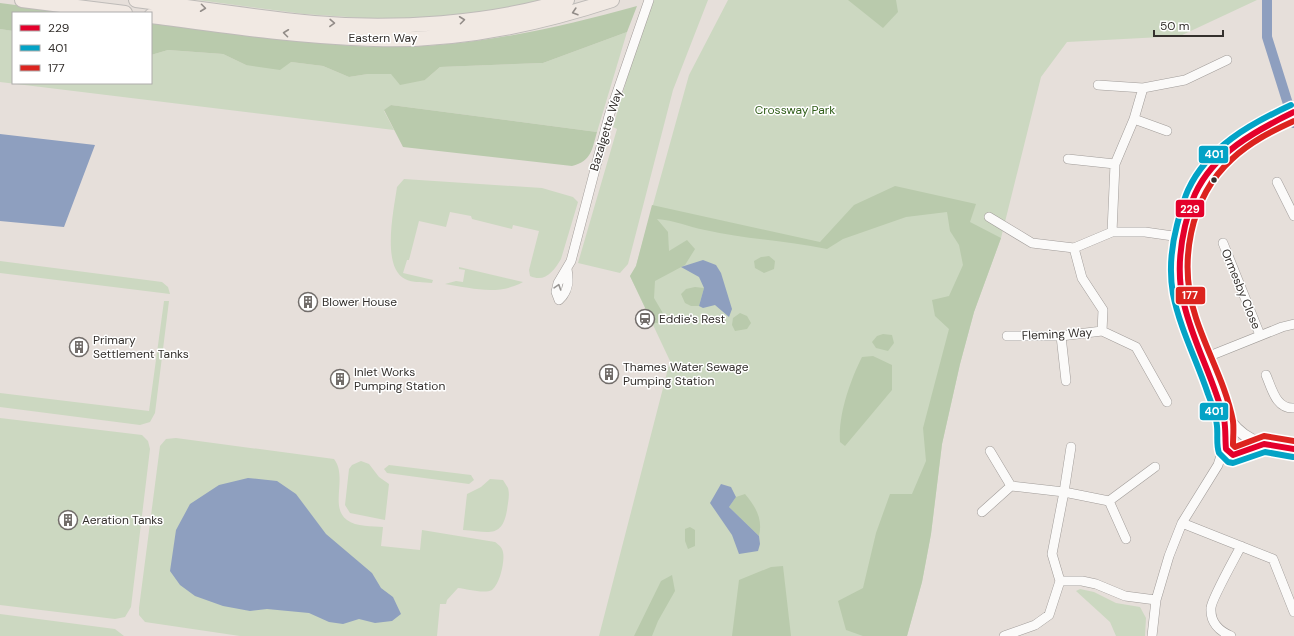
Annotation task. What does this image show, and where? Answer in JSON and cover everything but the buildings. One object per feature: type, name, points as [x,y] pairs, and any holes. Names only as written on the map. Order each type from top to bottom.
[{"type":"main road","points":[[22,0],[117,12]]},
{"type":"main road","name":"Eastern Way","points":[[136,0],[314,23],[382,25],[448,22],[508,14],[567,0]]},
{"type":"main road","name":"Eastern Way","points":[[152,16],[314,36],[375,40],[458,35],[520,26],[574,13],[612,0]]},
{"type":"street","name":"Bazalgette Way","points":[[569,265],[609,116],[649,0]]},
{"type":"street","points":[[1098,85],[1143,88],[1185,80],[1227,60]]},
{"type":"street","points":[[1112,232],[1115,164],[1134,119],[1143,88]]},
{"type":"street","points":[[1221,406],[1226,429],[1226,442],[1229,452],[1241,453],[1248,446],[1245,436],[1228,418],[1221,406],[1202,359],[1184,305],[1180,284],[1180,237],[1196,191],[1206,176],[1224,156],[1245,139],[1269,124],[1294,112]]},
{"type":"street","points":[[1134,119],[1167,131]]},
{"type":"street","points":[[1068,160],[1115,164]]},
{"type":"street","points":[[1277,182],[1294,216]]},
{"type":"street","points":[[989,217],[1010,232],[1032,243],[1074,248],[1112,232],[1145,232],[1180,237]]},
{"type":"street","name":"Ormesby Close","points":[[1223,243],[1260,336]]},
{"type":"street","points":[[1074,248],[1082,278],[1103,310],[1102,331]]},
{"type":"street","points":[[1202,359],[1294,324]]},
{"type":"street","name":"Fleming Way","points":[[1007,336],[1061,336],[1102,331],[1136,347],[1167,402]]},
{"type":"street","points":[[1061,336],[1066,381]]},
{"type":"street","points":[[1266,375],[1279,403],[1285,407],[1294,408]]},
{"type":"street","points":[[1152,636],[1156,600],[1169,556],[1182,522],[1218,465],[1226,442],[1235,432],[1264,444],[1294,449]]},
{"type":"street","points":[[1218,465],[1241,453],[1264,444]]},
{"type":"street","points":[[1004,636],[1035,625],[1049,615],[1060,581],[1052,554],[1071,447]]},
{"type":"street","points":[[990,451],[1012,486]]},
{"type":"street","points":[[982,512],[1012,486],[1064,492],[1109,501],[1155,467]]},
{"type":"street","points":[[1109,501],[1126,539]]},
{"type":"street","points":[[1182,522],[1273,559],[1294,612]]},
{"type":"street","points":[[1231,636],[1222,632],[1213,622],[1211,607],[1241,546]]},
{"type":"street","points":[[1060,581],[1082,581],[1096,584],[1125,596],[1156,600]]},
{"type":"green space","points":[[198,0],[540,0],[475,18],[378,19],[304,14]]},
{"type":"green space","points":[[654,0],[708,0],[673,90],[628,264],[620,273],[578,263],[617,129],[613,127],[632,61]]},
{"type":"green space","name":"Crossway Park","points":[[728,0],[1257,0],[1180,36],[1067,42],[1041,77],[1001,238],[974,312],[960,364],[942,444],[931,534],[922,582],[907,636],[599,636],[670,361],[630,276],[636,266],[689,75]]},
{"type":"green space","points":[[848,0],[896,0],[898,12],[883,28]]},
{"type":"green space","points":[[0,3],[69,12],[12,12],[12,31],[0,29]]},
{"type":"green space","points":[[637,6],[627,32],[543,63],[440,67],[425,80],[400,85],[391,74],[368,74],[349,77],[323,66],[291,62],[280,70],[246,65],[223,54],[168,50],[152,55],[152,22],[338,45],[391,47],[462,43],[498,38],[568,24]]},
{"type":"green space","points":[[0,29],[12,31],[12,83],[0,82]]},
{"type":"green space","points":[[627,32],[597,132],[391,105],[384,111],[394,130],[16,84],[152,84],[152,55],[168,50],[223,54],[246,65],[291,62],[323,66],[349,77],[368,74],[391,74],[425,80],[440,67],[543,63]]},
{"type":"green space","points":[[391,105],[597,132],[590,154],[584,161],[572,166],[403,147],[384,110]]},
{"type":"green space","points":[[404,179],[542,188],[573,197],[578,202],[561,259],[555,268],[545,277],[535,278],[530,276],[529,270],[539,231],[513,225],[512,229],[472,219],[471,216],[450,212],[446,227],[419,221],[409,260],[407,260],[403,273],[433,280],[432,283],[415,282],[405,279],[398,273],[393,263],[391,250],[392,223],[397,187]]},
{"type":"green space","points":[[895,186],[976,204],[970,222],[1001,238],[974,312],[960,364],[942,444],[931,534],[922,582],[907,636],[863,636],[846,630],[838,601],[863,588],[876,533],[890,494],[912,494],[926,461],[923,428],[949,329],[935,316],[932,300],[949,296],[963,265],[959,245],[950,231],[947,212],[906,217],[843,239],[827,249],[720,233],[657,219],[668,232],[669,251],[687,240],[695,249],[685,265],[655,281],[654,298],[664,315],[661,324],[652,322],[630,276],[636,266],[652,205],[820,242],[854,205]]},
{"type":"green space","points":[[769,256],[775,261],[774,269],[764,273],[755,268],[754,261],[761,257]]},
{"type":"green space","points":[[0,261],[162,282],[168,287],[170,294],[0,273]]},
{"type":"green space","points":[[459,267],[523,282],[504,289],[494,290],[475,289],[445,284],[456,281],[463,282],[465,270],[459,269]]},
{"type":"green space","points":[[695,287],[704,288],[699,306],[691,306],[685,303],[681,294],[686,289]]},
{"type":"green space","points":[[164,301],[169,301],[155,413],[150,422],[140,425],[0,407],[0,393],[149,411]]},
{"type":"green space","points":[[740,313],[747,316],[751,323],[747,329],[735,331],[732,325],[733,318]]},
{"type":"green space","points":[[883,334],[892,335],[894,343],[888,351],[876,348],[872,342],[877,336]]},
{"type":"green space","points":[[873,356],[892,365],[892,390],[845,446],[840,442],[840,432],[846,398],[862,357]]},
{"type":"green space","name":"Aeration Tanks","points":[[0,418],[142,435],[148,441],[150,449],[131,607],[125,617],[115,619],[0,605]]},
{"type":"green space","points":[[176,438],[334,459],[338,466],[340,483],[339,508],[342,514],[347,520],[355,524],[383,527],[381,546],[420,550],[422,530],[495,542],[499,545],[503,552],[503,566],[497,583],[492,590],[489,591],[458,588],[447,600],[446,604],[440,604],[437,636],[240,636],[145,622],[139,615],[139,608],[160,446],[166,439]]},
{"type":"green space","points":[[361,461],[369,464],[379,477],[389,484],[385,520],[350,513],[345,505],[349,469],[352,465]]},
{"type":"green space","points":[[389,465],[471,475],[474,480],[469,484],[387,473],[384,469]]},
{"type":"green space","points":[[490,479],[503,480],[508,488],[509,496],[505,520],[497,530],[492,532],[463,530],[467,494],[481,487]]},
{"type":"green space","points":[[745,494],[758,514],[760,524],[759,536],[729,507],[736,497]]},
{"type":"green space","points":[[690,527],[695,530],[695,546],[688,549],[685,541],[685,529]]},
{"type":"green space","points":[[783,566],[791,636],[732,636],[739,580],[771,567]]},
{"type":"green space","points":[[672,575],[675,591],[658,621],[652,636],[634,636],[661,581]]},
{"type":"green space","points":[[1080,589],[1094,592],[1116,603],[1140,607],[1146,618],[1145,636],[1116,636],[1110,622],[1076,591]]},
{"type":"green space","points":[[0,614],[115,629],[124,636],[0,636]]},
{"type":"water","points":[[0,134],[95,145],[64,227],[0,221]]},
{"type":"water","points":[[703,260],[716,265],[721,273],[732,309],[729,317],[715,305],[703,308],[699,306],[704,288],[699,277],[681,267]]},
{"type":"water","points":[[248,478],[277,481],[296,494],[326,534],[372,573],[381,588],[393,597],[401,614],[392,621],[375,623],[359,619],[343,624],[329,622],[309,613],[267,609],[250,611],[223,606],[195,596],[180,585],[170,571],[176,530],[190,504],[219,485]]},
{"type":"water","points":[[721,484],[731,487],[736,497],[729,507],[759,536],[760,544],[758,551],[739,554],[732,535],[710,503]]},
{"type":"waterway","points":[[1267,0],[1267,37],[1294,123]]},
{"type":"transit line","name":"401","points":[[1291,105],[1260,120],[1232,138],[1207,161],[1196,175],[1188,190],[1180,212],[1173,242],[1171,268],[1173,294],[1176,307],[1215,414],[1219,453],[1228,462],[1233,463],[1265,452],[1293,457]]},
{"type":"transit line","name":"229","points":[[1294,112],[1251,135],[1237,145],[1224,155],[1203,179],[1195,194],[1187,218],[1181,245],[1180,265],[1180,284],[1188,318],[1220,404],[1224,419],[1226,449],[1233,455],[1264,444],[1294,449]]},
{"type":"transit line","name":"177","points":[[1294,121],[1269,133],[1246,147],[1217,175],[1197,212],[1191,233],[1188,254],[1188,276],[1191,297],[1196,318],[1226,394],[1230,408],[1233,421],[1233,445],[1235,447],[1264,436],[1294,441]]},
{"type":"place","name":"Blower House","points":[[308,302]]},
{"type":"place","name":"Eddie's Rest","points":[[645,319]]},
{"type":"place","name":"Primary Settlement Tanks","points":[[79,347]]},
{"type":"place","name":"Thames Water Sewage Pumping Station","points":[[609,374]]},
{"type":"place","name":"Inlet Works Pumping Station","points":[[340,379]]},
{"type":"place","name":"Aeration Tanks","points":[[68,520]]}]
